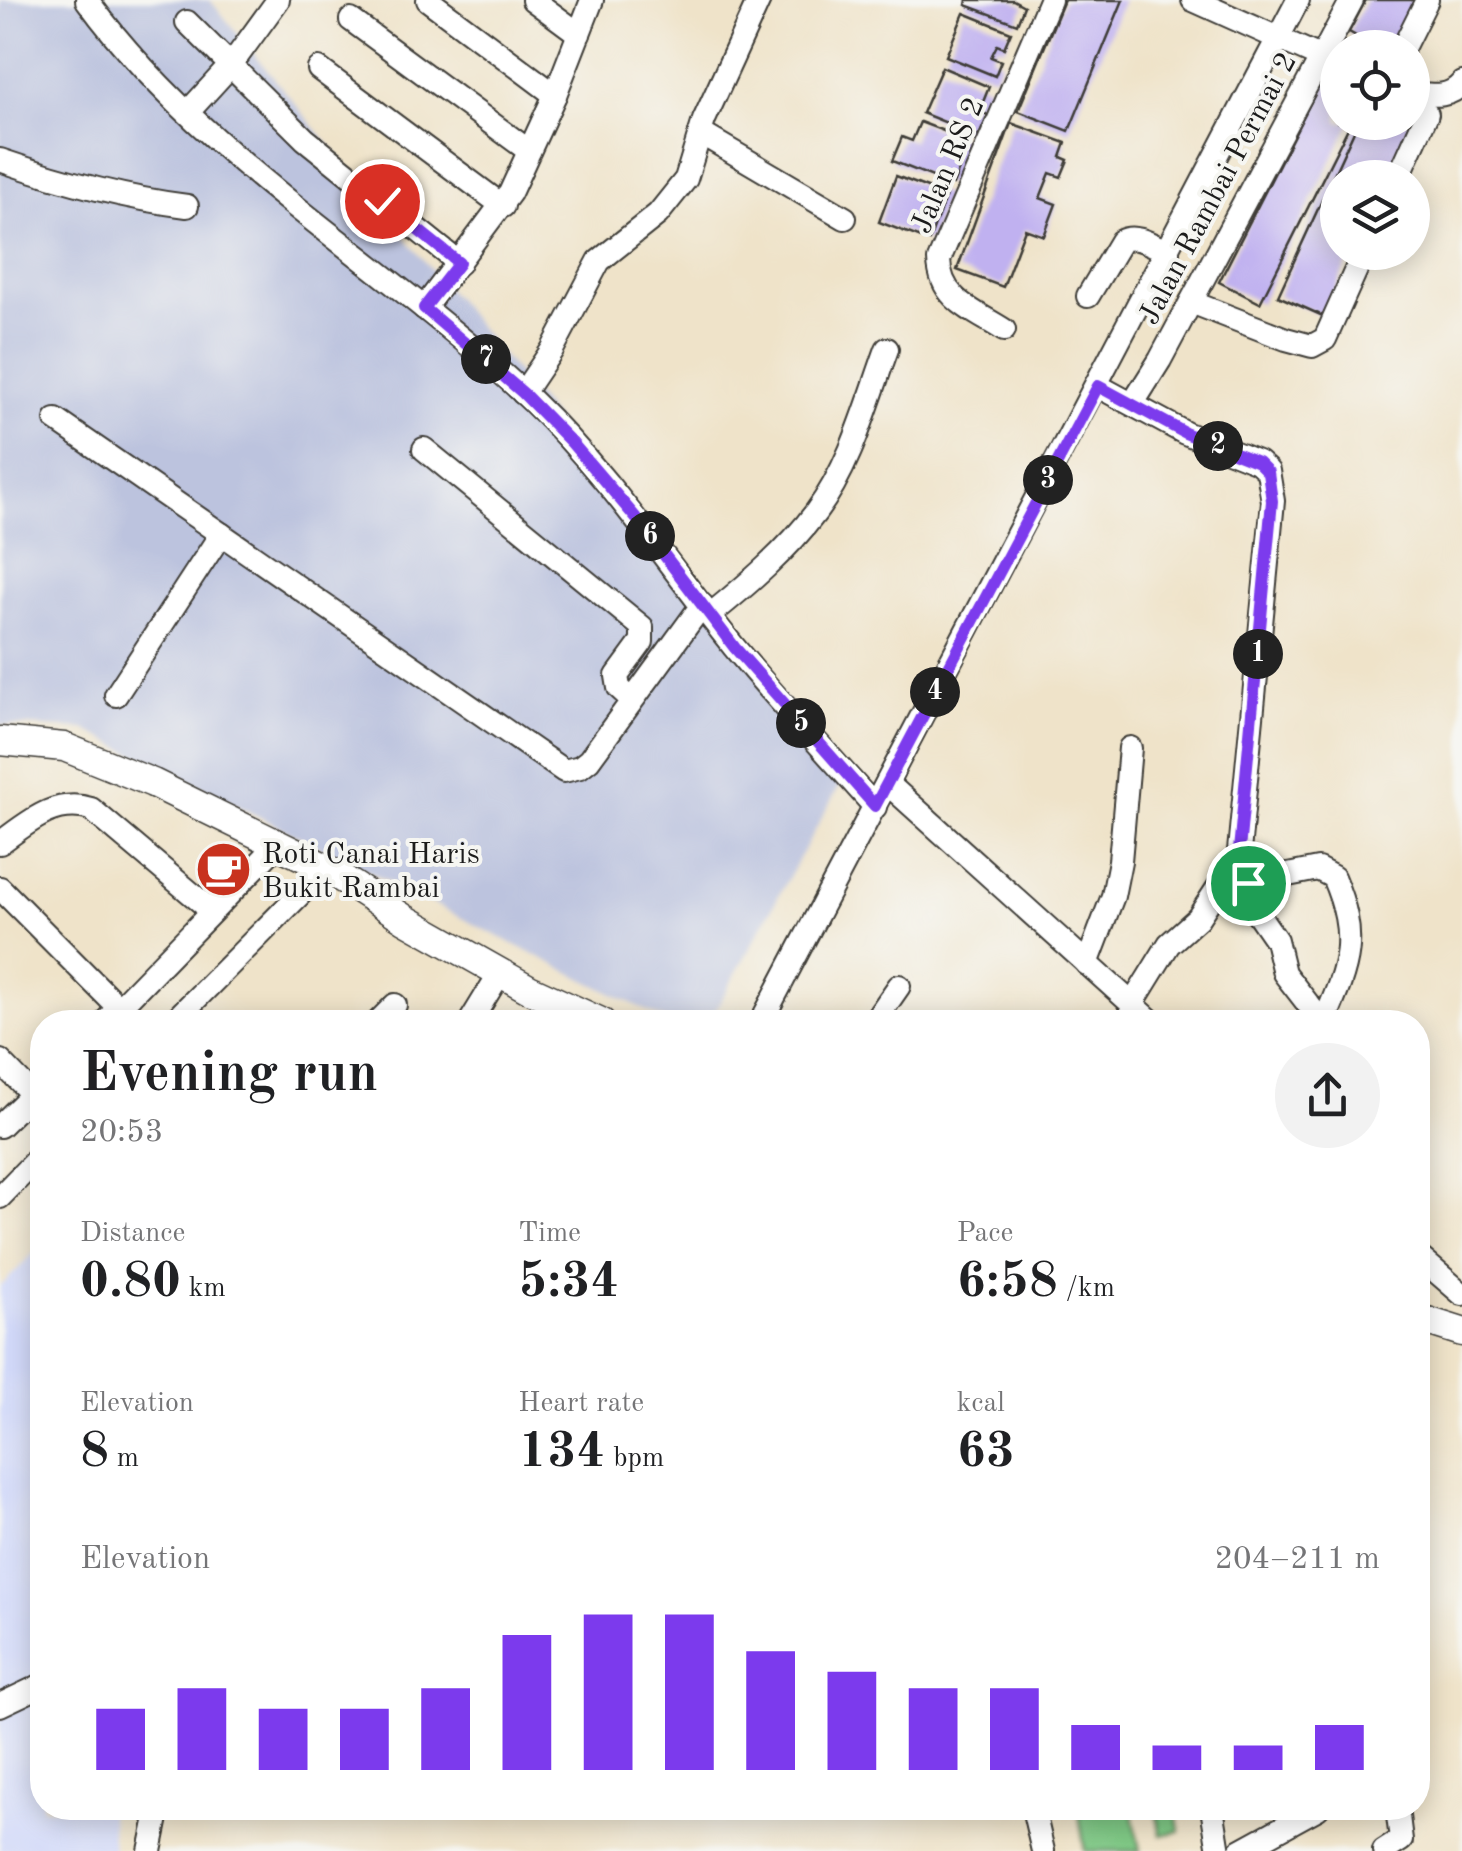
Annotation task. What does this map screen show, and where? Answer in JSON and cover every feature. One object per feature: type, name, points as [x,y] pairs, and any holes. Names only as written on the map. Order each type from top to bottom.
[{"type":"main road","points":[[0,741],[64,747],[153,783],[326,868],[404,919],[576,1010]]},
{"type":"main road","points":[[1430,1322],[1462,1332]]},
{"type":"street","points":[[88,0],[133,55],[188,112],[260,177],[523,393],[572,443],[706,610],[875,806]]},
{"type":"street","points":[[188,112],[231,65],[278,0]]},
{"type":"street","points":[[428,0],[555,95]]},
{"type":"street","points":[[533,0],[580,34]]},
{"type":"street","points":[[424,308],[502,206],[555,95],[592,0]]},
{"type":"street","points":[[523,393],[552,350],[599,261],[673,199],[686,178],[704,120],[759,0]]},
{"type":"street","name":"Jalan RS 2","points":[[1004,330],[953,298],[939,281],[939,260],[1050,0]]},
{"type":"street","points":[[1193,0],[1320,57]]},
{"type":"street","points":[[768,1010],[1298,0]]},
{"type":"street","name":"Jalan Rambai Permai 2","points":[[1341,30],[1352,0]]},
{"type":"street","points":[[1412,30],[1428,0]]},
{"type":"street","points":[[351,20],[529,152]]},
{"type":"street","points":[[187,22],[305,139],[459,263]]},
{"type":"street","points":[[319,69],[502,206]]},
{"type":"street","name":"Jalan Rambai Permai 2","points":[[1133,404],[1320,77]]},
{"type":"street","points":[[1407,160],[1433,105],[1462,83]]},
{"type":"street","points":[[702,134],[845,218]]},
{"type":"street","points":[[0,160],[58,180],[187,206]]},
{"type":"street","points":[[1088,296],[1121,241],[1138,239],[1168,252]]},
{"type":"street","points":[[1190,302],[1312,346],[1324,338],[1356,270]]},
{"type":"street","points":[[56,420],[564,771],[580,768],[589,760],[631,699],[706,610],[748,582],[815,513],[842,467],[888,350]]},
{"type":"street","points":[[1098,386],[1185,433],[1258,462],[1268,472],[1272,484],[1236,882],[1276,940],[1284,973],[1313,1010]]},
{"type":"street","points":[[424,448],[642,627],[642,642],[618,676],[619,688],[631,699]]},
{"type":"street","points":[[116,695],[222,534]]},
{"type":"street","points":[[1087,964],[1113,896],[1130,748]]},
{"type":"street","points":[[887,783],[1139,1010]]},
{"type":"street","points":[[0,843],[54,808],[75,804],[91,809],[212,911]]},
{"type":"street","points":[[117,1010],[278,844]]},
{"type":"street","points":[[185,1010],[326,868]]},
{"type":"street","points":[[1132,1004],[1169,944],[1198,918],[1221,883],[1248,883],[1318,869],[1333,877],[1348,918],[1348,967],[1328,1010]]},
{"type":"street","points":[[0,888],[108,1010]]},
{"type":"street","points":[[477,1010],[500,973]]},
{"type":"street","points":[[882,1010],[899,986]]},
{"type":"street","points":[[390,1010],[395,1005]]},
{"type":"street","points":[[0,1061],[30,1084]]},
{"type":"street","points":[[0,1126],[30,1098]]},
{"type":"street","points":[[0,1197],[30,1166]]},
{"type":"street","points":[[1430,1266],[1462,1294]]},
{"type":"street","points":[[0,1705],[30,1691]]},
{"type":"street","points":[[150,1851],[156,1820]]},
{"type":"street","points":[[1036,1820],[1043,1851]]},
{"type":"street","points":[[1214,1820],[1219,1851]]},
{"type":"street","points":[[1240,1851],[1296,1820]]},
{"type":"street","points":[[1384,1851],[1401,1840],[1398,1820]]},
{"type":"shaded area","points":[[0,0],[210,0],[846,774],[716,1010],[645,1010],[84,729],[0,725]]},
{"type":"shaded area","points":[[30,1257],[30,1820],[110,1820],[113,1851],[0,1851],[0,1287]]},
{"type":"green space","points":[[1080,1820],[1134,1820],[1140,1851],[1085,1851]]},
{"type":"green space","points":[[1158,1820],[1178,1820],[1180,1831],[1161,1835]]},
{"type":"building","points":[[967,0],[1013,0],[1024,6],[1017,24],[966,5]]},
{"type":"building","points":[[1064,0],[1123,0],[1069,131],[1018,111]]},
{"type":"building","points":[[1366,0],[1419,0],[1403,30],[1350,30]]},
{"type":"building","points":[[964,13],[1011,32],[1004,48],[997,45],[991,57],[1001,61],[995,76],[946,56]]},
{"type":"building","points":[[942,67],[989,87],[983,102],[976,101],[973,108],[988,115],[979,136],[922,113]]},
{"type":"building","points":[[1320,84],[1320,140],[1342,140],[1332,160],[1320,160],[1320,184],[1260,303],[1219,282]]},
{"type":"building","points":[[920,122],[970,141],[953,185],[892,161],[902,137],[912,141]]},
{"type":"building","points":[[1011,123],[1066,143],[1061,157],[1068,160],[1061,177],[1050,173],[1040,198],[1056,204],[1044,236],[1025,229],[1003,287],[957,270]]},
{"type":"building","points":[[1350,140],[1403,140],[1394,160],[1341,160]]},
{"type":"building","points":[[896,176],[946,195],[929,241],[879,222]]},
{"type":"building","points":[[1320,205],[1320,270],[1344,270],[1323,316],[1278,296]]},
{"type":"place","name":"Roti Canai Haris Bukit Rambai","points":[[223,870]]},
{"type":"route","points":[[382,201],[459,263],[424,308],[523,393],[572,443],[636,518],[735,648],[875,806],[1098,386],[1185,433],[1258,462],[1268,472],[1272,501],[1236,882],[1248,883]]}]
